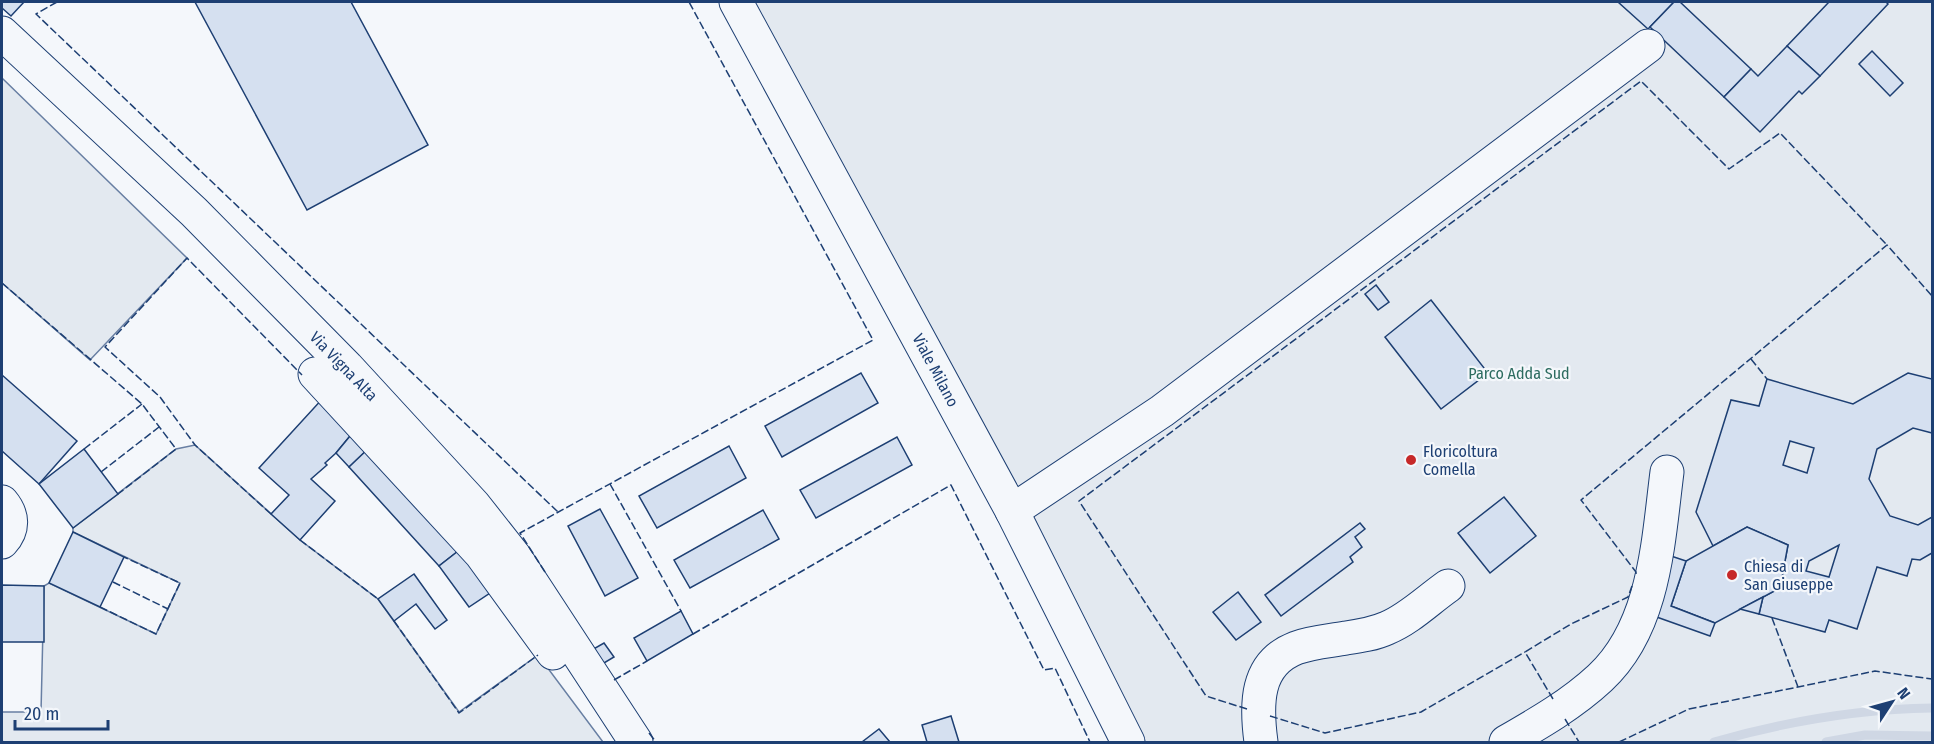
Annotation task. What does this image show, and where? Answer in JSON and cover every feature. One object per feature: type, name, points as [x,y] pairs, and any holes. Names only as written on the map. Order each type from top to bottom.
[{"type":"street","name":"Viale Milano","points":[[736,2],[1012,511],[1128,742]]},
{"type":"street","name":"Via Vigna Alta","points":[[2,33],[194,212],[347,367],[474,505],[515,557],[636,742]]},
{"type":"street","points":[[1012,511],[1162,411],[1648,46]]},
{"type":"street","points":[[315,374],[481,554],[620,742]]},
{"type":"street","points":[[1506,742],[1559,710],[1602,676],[1621,654],[1634,631],[1657,554],[1667,472]]},
{"type":"street","points":[[2,502],[9,511],[11,529],[2,542]]},
{"type":"street","points":[[1261,742],[1258,703],[1262,678],[1270,666],[1283,654],[1298,648],[1370,634],[1388,628],[1448,586]]},
{"type":"green space","name":"Parco Adda Sud","points":[[754,2],[1932,2],[1932,742],[1142,742]]},
{"type":"green space","points":[[2,78],[187,258],[90,360],[2,283]]},
{"type":"green space","points":[[195,445],[300,540],[378,599],[459,712],[538,655],[603,742],[2,741],[2,712],[41,712],[44,586],[49,583],[156,634],[180,583],[73,532],[73,528],[176,449]]},
{"type":"building","points":[[2,2],[24,2],[11,16],[2,8]]},
{"type":"building","points":[[195,2],[351,2],[428,145],[307,210]]},
{"type":"building","points":[[1618,2],[1674,2],[1648,29]]},
{"type":"building","points":[[1674,2],[1680,2],[1751,69],[1724,97],[1650,27]]},
{"type":"building","points":[[1829,2],[1886,2],[1888,4],[1820,76],[1787,46]]},
{"type":"building","points":[[1787,46],[1820,76],[1802,94],[1799,91],[1760,132],[1724,97],[1751,69],[1758,76]]},
{"type":"building","points":[[1872,51],[1903,83],[1890,96],[1859,64]]},
{"type":"building","points":[[1376,285],[1389,302],[1378,310],[1365,294]]},
{"type":"building","points":[[1431,300],[1488,373],[1441,409],[1385,337]]},
{"type":"building","points":[[861,373],[878,403],[782,457],[765,426]]},
{"type":"building","points":[[1908,373],[1932,379],[1932,433],[1913,428],[1877,449],[1869,479],[1890,516],[1918,525],[1932,517],[1932,553],[1920,560],[1912,559],[1907,576],[1877,567],[1857,629],[1829,620],[1825,632],[1759,614],[1763,597],[1780,588],[1788,545],[1747,527],[1713,546],[1696,512],[1731,400],[1759,406],[1767,379],[1853,404]],"holes":[[[1790,441],[1814,448],[1807,473],[1783,465]],[[1839,545],[1829,577],[1806,571],[1809,561]]]},
{"type":"building","points":[[2,375],[77,441],[39,484],[2,451]]},
{"type":"building","points":[[324,397],[355,430],[325,463],[327,465],[311,479],[335,501],[300,540],[271,514],[289,495],[259,468]]},
{"type":"building","points":[[355,430],[370,447],[349,467],[336,453]]},
{"type":"building","points":[[897,437],[912,465],[816,518],[800,490]]},
{"type":"building","points":[[729,446],[746,478],[657,528],[639,496]]},
{"type":"building","points":[[370,447],[462,548],[439,566],[349,467]]},
{"type":"building","points":[[84,449],[118,494],[73,528],[39,484]]},
{"type":"building","points":[[1504,497],[1536,536],[1490,573],[1458,533]]},
{"type":"building","points":[[600,509],[638,578],[605,596],[568,526]]},
{"type":"building","points":[[763,510],[779,539],[690,588],[674,560]]},
{"type":"building","points":[[1360,523],[1365,529],[1355,537],[1362,547],[1350,557],[1353,562],[1281,616],[1265,595]]},
{"type":"building","name":"Chiesa di San Giuseppe","points":[[1747,527],[1788,545],[1780,588],[1715,623],[1671,606],[1686,561]]},
{"type":"building","points":[[73,532],[124,557],[100,607],[49,583]]},
{"type":"building","points":[[462,548],[493,591],[469,607],[439,566]]},
{"type":"building","points":[[1671,556],[1686,561],[1671,606],[1715,623],[1710,636],[1651,615]]},
{"type":"building","points":[[414,574],[447,620],[435,629],[416,604],[394,621],[378,599]]},
{"type":"building","points":[[2,585],[44,586],[44,642],[2,642]]},
{"type":"building","points":[[1238,592],[1261,622],[1236,640],[1213,612]]},
{"type":"building","points":[[1763,597],[1759,614],[1740,609]]},
{"type":"building","points":[[681,611],[693,634],[647,661],[634,638]]},
{"type":"building","points":[[604,643],[614,657],[599,666],[590,651]]},
{"type":"building","points":[[951,716],[959,742],[927,742],[922,725]]},
{"type":"building","points":[[879,729],[890,742],[862,742]]},
{"type":"waterway","points":[[1714,742],[1767,728],[1822,718],[1877,711],[1932,708]]},
{"type":"waterway","points":[[1826,742],[1865,735],[1932,736]]},
{"type":"fence","points":[[57,2],[36,14],[558,512]]},
{"type":"fence","points":[[545,572],[520,533],[873,340],[689,2]]},
{"type":"fence","points":[[1247,709],[1206,696],[1079,501],[1641,81],[1729,169],[1780,133],[1887,245]]},
{"type":"fence","points":[[1636,574],[1581,500],[1887,245],[1932,296]]},
{"type":"fence","points":[[271,514],[195,445],[160,397],[105,347],[187,258],[302,375]]},
{"type":"fence","points":[[2,283],[142,404],[176,449],[118,494]]},
{"type":"fence","points":[[1751,359],[1767,379]]},
{"type":"fence","points":[[84,449],[142,404]]},
{"type":"fence","points":[[101,472],[159,427]]},
{"type":"fence","points":[[610,484],[681,611]]},
{"type":"fence","points":[[693,634],[951,485],[1044,670],[1055,668],[1090,742]]},
{"type":"fence","points":[[300,540],[378,599]]},
{"type":"fence","points":[[100,607],[156,634],[180,583],[124,557]]},
{"type":"fence","points":[[113,582],[168,609]]},
{"type":"fence","points":[[1553,699],[1525,652],[1571,624],[1628,597],[1632,586]]},
{"type":"fence","points":[[1772,618],[1798,687]]},
{"type":"fence","points":[[394,621],[459,713],[538,655]]},
{"type":"fence","points":[[1270,716],[1325,733],[1421,712],[1525,652]]},
{"type":"fence","points":[[614,680],[647,661]]},
{"type":"fence","points":[[1619,742],[1689,709],[1875,671],[1932,679]]},
{"type":"fence","points":[[1565,719],[1579,742]]},
{"type":"fence","points":[[649,733],[656,742]]},
{"type":"place","name":"Floricoltura Comella","points":[[1411,460]]},
{"type":"place","name":"Chiesa di San Giuseppe","points":[[1732,575]]}]
